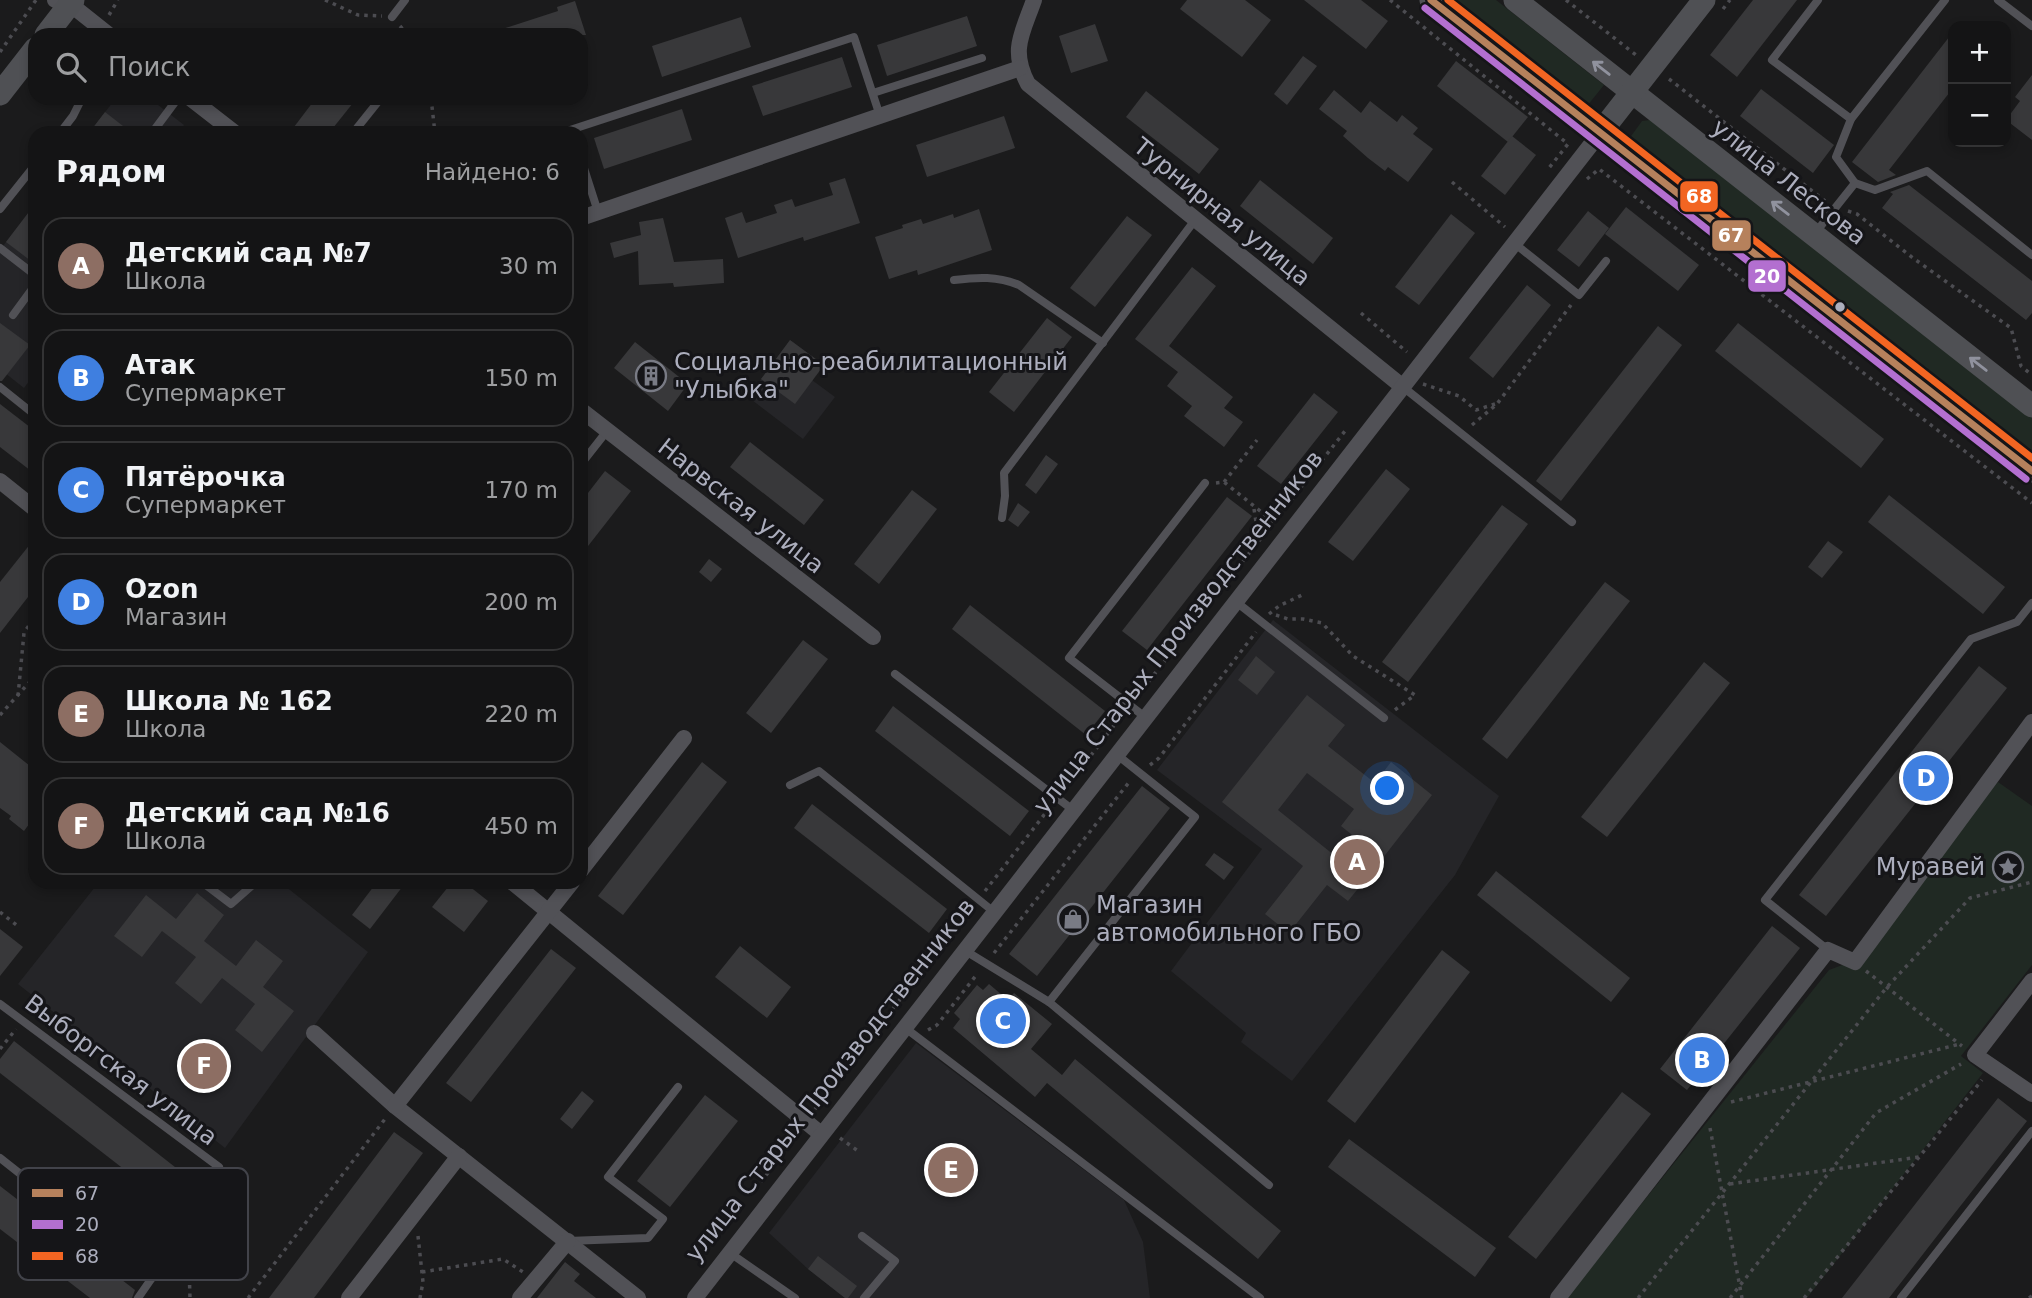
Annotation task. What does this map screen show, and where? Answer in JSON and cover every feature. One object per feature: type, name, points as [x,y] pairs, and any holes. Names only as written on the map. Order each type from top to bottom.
[{"type":"main road","points":[[1431,0],[2032,471]]},
{"type":"main road","name":"улица Лескова","points":[[1514,0],[2030,400]]},
{"type":"main road","name":"улица Старых Производственников","points":[[1600,133],[1704,0]]},
{"type":"main road","points":[[50,28],[66,2]]},
{"type":"main road","points":[[0,94],[28,58]]},
{"type":"street","points":[[588,216],[1020,68],[1018,53],[1034,0]]},
{"type":"street","points":[[66,2],[100,28]]},
{"type":"street","name":"Турнирная улица","points":[[1020,68],[1028,85],[1388,375],[1406,382]]},
{"type":"street","points":[[199,105],[226,126]]},
{"type":"street","name":"улица Старых Производственников","points":[[695,1298],[821,1134],[911,1032],[964,950],[1600,133]]},
{"type":"street","name":"Нарвская улица","points":[[588,416],[873,637]]},
{"type":"street","points":[[2,487],[28,504]]},
{"type":"street","points":[[1558,1298],[1828,950],[1855,962],[2032,722]]},
{"type":"street","points":[[588,861],[684,738]]},
{"type":"street","points":[[521,889],[821,1134]]},
{"type":"street","points":[[395,1106],[566,889]]},
{"type":"street","points":[[2032,981],[1975,1055],[2032,1094]]},
{"type":"street","points":[[314,1033],[395,1106],[638,1298]]},
{"type":"street","points":[[349,1298],[459,1156]]},
{"type":"street","points":[[520,1298],[568,1241]]},
{"type":"lane","points":[[392,17],[405,0]]},
{"type":"lane","points":[[1818,0],[1772,60],[1851,119]]},
{"type":"lane","points":[[1945,0],[1851,119],[1836,157],[1855,183],[1875,190],[1927,171],[2032,255]]},
{"type":"lane","points":[[1998,0],[2032,26]]},
{"type":"lane","points":[[587,126],[854,37],[880,116]]},
{"type":"lane","points":[[873,93],[982,58]]},
{"type":"lane","points":[[65,126],[78,105]]},
{"type":"lane","points":[[157,126],[173,105]]},
{"type":"lane","points":[[359,126],[375,105]]},
{"type":"lane","points":[[0,209],[28,173]]},
{"type":"lane","points":[[588,181],[598,212]]},
{"type":"lane","points":[[1814,235],[1855,183]]},
{"type":"lane","points":[[1002,518],[1004,473],[1195,220]]},
{"type":"lane","points":[[1514,243],[1579,295],[1606,261]]},
{"type":"lane","points":[[0,248],[28,270]]},
{"type":"lane","points":[[954,280],[983,276],[1004,279],[1019,285],[1103,343]]},
{"type":"lane","points":[[13,315],[28,295]]},
{"type":"lane","points":[[1406,382],[1462,434],[1572,522]]},
{"type":"lane","points":[[0,387],[28,409]]},
{"type":"lane","points":[[588,455],[607,431]]},
{"type":"lane","points":[[1145,717],[1069,658],[1205,483]]},
{"type":"lane","points":[[1235,601],[1384,718]]},
{"type":"lane","points":[[1828,950],[1765,900],[1971,639],[2017,622],[2032,603]]},
{"type":"lane","points":[[895,674],[1073,810]]},
{"type":"lane","points":[[1049,1002],[1195,817],[1116,754]]},
{"type":"lane","points":[[790,785],[819,772],[994,912]]},
{"type":"lane","points":[[211,889],[231,904],[248,889]]},
{"type":"lane","points":[[964,950],[1049,1002],[1269,1185]]},
{"type":"lane","name":"Выборгская улица","points":[[0,1004],[219,1167]]},
{"type":"lane","points":[[911,1032],[1260,1298]]},
{"type":"lane","points":[[568,1241],[648,1238],[663,1219],[608,1177],[678,1087]]},
{"type":"lane","points":[[1901,1298],[2032,1130]]},
{"type":"lane","points":[[0,1157],[18,1171]]},
{"type":"lane","points":[[862,1236],[895,1261],[864,1298]]},
{"type":"lane","points":[[730,1253],[796,1298]]},
{"type":"lane","points":[[138,1298],[150,1280]]},
{"type":"path","points":[[0,52],[36,0]]},
{"type":"path","points":[[325,0],[358,15],[392,17],[402,28]]},
{"type":"path","points":[[1390,0],[1568,144],[1544,175]]},
{"type":"path","points":[[1566,0],[1637,55]]},
{"type":"path","points":[[1669,80],[1835,208],[1857,214],[2011,328],[2021,366],[2032,375]]},
{"type":"path","points":[[432,105],[434,126]]},
{"type":"path","points":[[1600,169],[2032,503]]},
{"type":"path","points":[[1452,183],[1505,227]]},
{"type":"path","points":[[1462,434],[1497,404],[1579,295]]},
{"type":"path","points":[[1361,313],[1407,352],[1388,375]]},
{"type":"path","points":[[1406,382],[1459,396],[1476,410],[1497,404]]},
{"type":"path","points":[[758,1188],[805,1122],[978,899],[1348,428]]},
{"type":"path","points":[[1224,482],[1257,440]]},
{"type":"path","points":[[1205,483],[1224,482],[1274,522]]},
{"type":"path","points":[[1254,507],[1258,541]]},
{"type":"path","points":[[911,1032],[937,1025],[1129,782],[1158,758],[1270,613],[1304,594]]},
{"type":"path","points":[[1270,613],[1288,619],[1322,623],[1353,656],[1415,695],[1384,718]]},
{"type":"path","points":[[18,696],[24,633],[28,627]]},
{"type":"path","points":[[0,715],[28,684]]},
{"type":"path","points":[[1638,1298],[1887,987],[1970,898],[2032,882]]},
{"type":"path","points":[[0,912],[19,927]]},
{"type":"path","points":[[1730,1298],[1876,1113],[1975,1055],[1855,962]]},
{"type":"path","points":[[0,1049],[17,1028]]},
{"type":"path","points":[[1742,1298],[1706,1108],[1961,1044]]},
{"type":"path","points":[[1804,1298],[1993,1067]]},
{"type":"path","points":[[247,1298],[395,1106]]},
{"type":"path","points":[[1728,1184],[1919,1157]]},
{"type":"path","points":[[415,1213],[422,1272],[420,1298]]},
{"type":"path","points":[[422,1272],[503,1259],[535,1281]]},
{"type":"path","points":[[189,1280],[190,1298]]},
{"type":"shaded area","points":[[1442,0],[1496,0],[1604,85],[1583,111]]},
{"type":"shaded area","points":[[111,105],[158,105],[184,125],[183,126],[94,126]]},
{"type":"shaded area","points":[[1650,120],[2032,415],[2032,458],[1630,145],[1629,139],[1642,121]]},
{"type":"shaded area","points":[[28,213],[28,383],[24,388],[0,369],[0,250]]},
{"type":"shaded area","points":[[790,340],[824,365],[812,380],[835,397],[803,439],[748,397]]},
{"type":"shaded area","points":[[1273,620],[1499,796],[1455,875],[1292,1081],[1241,1042],[1246,1033],[1171,971],[1262,849],[1157,770]]},
{"type":"shaded area","points":[[1998,782],[2032,806],[2032,965],[1961,1056],[1983,1073],[1807,1298],[1566,1298],[1829,970],[1845,964]]},
{"type":"shaded area","points":[[93,889],[289,889],[368,952],[225,1148],[18,984]]},
{"type":"shaded area","points":[[916,1043],[1124,1200],[1143,1242],[1150,1298],[845,1298],[769,1233]]},
{"type":"building","points":[[1187,0],[1245,0],[1271,20],[1242,57],[1180,9]]},
{"type":"building","points":[[1304,0],[1361,0],[1388,21],[1366,49]]},
{"type":"building","points":[[1753,0],[1797,0],[1737,77],[1710,55]]},
{"type":"building","points":[[575,1],[584,28],[505,28],[558,11],[557,7]]},
{"type":"building","points":[[967,16],[977,46],[887,76],[877,45]]},
{"type":"building","points":[[741,17],[751,47],[662,77],[652,46]]},
{"type":"building","points":[[1095,24],[1108,61],[1071,73],[1059,36]]},
{"type":"building","points":[[1948,38],[1948,94],[1889,170],[1896,175],[1878,182],[1852,162]]},
{"type":"building","points":[[1303,56],[1317,66],[1287,105],[1274,94]]},
{"type":"building","points":[[842,57],[852,87],[763,116],[752,86]]},
{"type":"building","points":[[1456,61],[1528,117],[1508,142],[1437,86]]},
{"type":"building","points":[[2032,75],[2032,140],[2011,124],[2011,113],[2020,101],[2015,97]]},
{"type":"building","points":[[1761,89],[1834,145],[1813,173],[1740,116]]},
{"type":"building","points":[[1334,90],[1361,113],[1370,101],[1397,122],[1402,115],[1418,128],[1413,134],[1433,149],[1408,182],[1388,167],[1385,171],[1368,158],[1343,136],[1347,131],[1319,109]]},
{"type":"building","points":[[1146,91],[1219,149],[1199,174],[1126,117]]},
{"type":"building","points":[[311,105],[351,105],[335,126],[295,126]]},
{"type":"building","points":[[682,109],[692,140],[604,169],[594,138]]},
{"type":"building","points":[[105,112],[123,126],[94,126]]},
{"type":"building","points":[[1004,116],[1015,148],[927,177],[916,145]]},
{"type":"building","points":[[1512,136],[1536,155],[1505,195],[1481,176]]},
{"type":"building","points":[[845,178],[860,223],[804,241],[803,237],[738,258],[725,218],[742,212],[746,223],[777,213],[774,205],[792,199],[795,207],[833,195],[829,183]]},
{"type":"building","points":[[1260,180],[1333,238],[1313,264],[1240,206]]},
{"type":"building","points":[[1909,185],[2032,281],[2032,313],[2026,320],[1882,208],[1893,194],[1890,192]]},
{"type":"building","points":[[1626,207],[1699,265],[1678,291],[1605,234]]},
{"type":"building","points":[[979,209],[992,250],[918,275],[917,270],[889,279],[875,237],[921,219],[923,224],[953,214],[954,218]]},
{"type":"building","points":[[1588,211],[1609,228],[1579,267],[1557,250]]},
{"type":"building","points":[[28,213],[28,259],[6,242]]},
{"type":"building","points":[[1451,214],[1475,233],[1419,305],[1395,287]]},
{"type":"building","points":[[1127,216],[1152,235],[1095,307],[1070,288]]},
{"type":"building","points":[[663,218],[674,262],[723,259],[724,283],[674,287],[673,283],[639,285],[638,251],[614,258],[610,243],[641,235],[639,222]]},
{"type":"building","points":[[1192,267],[1216,286],[1169,346],[1233,397],[1224,408],[1243,422],[1224,447],[1184,416],[1192,406],[1167,386],[1178,372],[1135,339]]},
{"type":"building","points":[[1527,285],[1551,305],[1493,378],[1469,358]]},
{"type":"building","points":[[1047,318],[1072,337],[1014,412],[989,392]]},
{"type":"building","points":[[0,323],[28,344],[28,348],[0,381]]},
{"type":"building","points":[[1738,323],[1884,439],[1861,468],[1715,351]]},
{"type":"building","points":[[1658,326],[1682,345],[1561,501],[1536,481]]},
{"type":"building","points":[[790,340],[824,365],[795,404],[761,379]]},
{"type":"building","name":"Социально-реабилитационный \"Улыбка\"","points":[[635,342],[688,384],[668,411],[614,368]]},
{"type":"building","points":[[1314,393],[1338,412],[1281,484],[1257,466]]},
{"type":"building","points":[[0,404],[28,426],[28,469],[0,447]]},
{"type":"building","points":[[750,442],[824,500],[804,525],[730,467]]},
{"type":"building","points":[[1046,455],[1058,464],[1036,494],[1025,485]]},
{"type":"building","points":[[1386,469],[1410,489],[1353,561],[1328,542]]},
{"type":"building","points":[[605,471],[631,491],[588,546],[588,493]]},
{"type":"building","points":[[912,490],[937,509],[879,584],[854,564]]},
{"type":"building","points":[[1889,495],[2005,587],[1983,614],[1868,522]]},
{"type":"building","points":[[1227,497],[1252,516],[1147,650],[1122,631]]},
{"type":"building","points":[[1018,503],[1030,512],[1018,527],[1008,520]]},
{"type":"building","points":[[1502,505],[1528,524],[1408,682],[1382,662]]},
{"type":"building","points":[[1828,541],[1843,552],[1822,578],[1808,567]]},
{"type":"building","points":[[28,547],[28,597],[0,633],[0,582]]},
{"type":"building","points":[[709,559],[722,569],[711,582],[699,572]]},
{"type":"building","points":[[1605,582],[1630,601],[1507,759],[1482,739]]},
{"type":"building","points":[[970,605],[1105,711],[1086,735],[952,629]]},
{"type":"building","points":[[803,640],[828,659],[771,733],[746,713]]},
{"type":"building","points":[[1256,656],[1275,672],[1257,695],[1238,680]]},
{"type":"building","points":[[1704,662],[1730,683],[1607,837],[1581,817]]},
{"type":"building","points":[[1979,666],[2007,688],[1826,916],[1799,895]]},
{"type":"building","points":[[1307,695],[1345,725],[1328,746],[1375,783],[1391,762],[1432,795],[1382,859],[1341,826],[1354,809],[1307,773],[1278,810],[1365,880],[1348,901],[1327,885],[1289,933],[1265,914],[1303,866],[1222,802]]},
{"type":"building","points":[[893,706],[1029,811],[1010,836],[875,731]]},
{"type":"building","points":[[0,742],[28,764],[28,826],[24,831],[0,808]]},
{"type":"building","points":[[702,762],[727,782],[623,915],[598,896]]},
{"type":"building","points":[[1142,786],[1170,808],[1037,976],[1009,954]]},
{"type":"building","points":[[812,804],[947,909],[929,933],[794,828]]},
{"type":"building","points":[[1214,853],[1234,867],[1224,880],[1205,865]]},
{"type":"building","points":[[1496,871],[1630,978],[1611,1002],[1477,895]]},
{"type":"building","points":[[372,889],[401,889],[370,929],[352,915]]},
{"type":"building","points":[[446,889],[473,889],[488,901],[464,932],[432,907]]},
{"type":"building","points":[[197,893],[224,915],[204,941],[236,966],[256,940],[283,961],[263,987],[294,1011],[262,1052],[235,1030],[255,1004],[222,978],[201,1004],[175,983],[196,957],[162,931],[142,957],[114,936],[146,895],[176,919]]},
{"type":"building","points":[[1772,926],[1800,948],[1687,1090],[1660,1069]]},
{"type":"building","points":[[0,929],[23,947],[0,976]]},
{"type":"building","points":[[740,946],[791,987],[767,1018],[715,977]]},
{"type":"building","points":[[551,949],[576,968],[471,1102],[446,1083]]},
{"type":"building","points":[[1442,950],[1470,972],[1355,1123],[1327,1101]]},
{"type":"building","points":[[989,984],[1008,1000],[1014,993],[1052,1024],[1031,1049],[1062,1075],[1075,1059],[1281,1231],[1258,1259],[1047,1083],[1035,1097],[953,1028],[960,1019],[954,1013],[977,985],[983,990]]},
{"type":"building","points":[[14,1041],[176,1168],[122,1168],[0,1073],[0,1059]]},
{"type":"building","points":[[582,1091],[594,1101],[572,1129],[560,1119]]},
{"type":"building","points":[[1622,1092],[1651,1114],[1536,1259],[1508,1237]]},
{"type":"building","points":[[705,1095],[738,1121],[670,1207],[637,1181]]},
{"type":"building","points":[[1998,1098],[2027,1121],[1889,1298],[1842,1298]]},
{"type":"building","points":[[394,1132],[423,1153],[369,1225],[314,1298],[269,1298]]},
{"type":"building","points":[[1349,1139],[1496,1248],[1475,1277],[1328,1167]]},
{"type":"building","points":[[0,1186],[18,1200],[18,1243],[0,1229]]},
{"type":"building","points":[[818,1256],[857,1286],[848,1298],[808,1269]]},
{"type":"building","points":[[565,1262],[580,1274],[574,1281],[596,1298],[537,1298]]},
{"type":"building","points":[[67,1280],[122,1280],[135,1290],[132,1298],[90,1298]]},
{"type":"transit line","name":"67","points":[[1431,0],[2032,471]]},
{"type":"transit line","name":"68","points":[[1448,0],[2032,458]]},
{"type":"transit line","name":"20","points":[[1425,8],[2026,479]]},
{"type":"place","name":"Социально-реабилитационный \"Улыбка\"","points":[[651,376]]},
{"type":"place","name":"Ozon","points":[[1926,778]]},
{"type":"place","name":"Детский сад №7","points":[[1357,862]]},
{"type":"place","name":"Муравей","points":[[2008,867]]},
{"type":"place","name":"Магазин автомобильного ГБО","points":[[1073,919]]},
{"type":"place","name":"Пятёрочка","points":[[1003,1021]]},
{"type":"place","name":"Атак","points":[[1702,1060]]},
{"type":"place","name":"Детский сад №16","points":[[204,1066]]},
{"type":"place","name":"Школа № 162","points":[[951,1170]]}]
